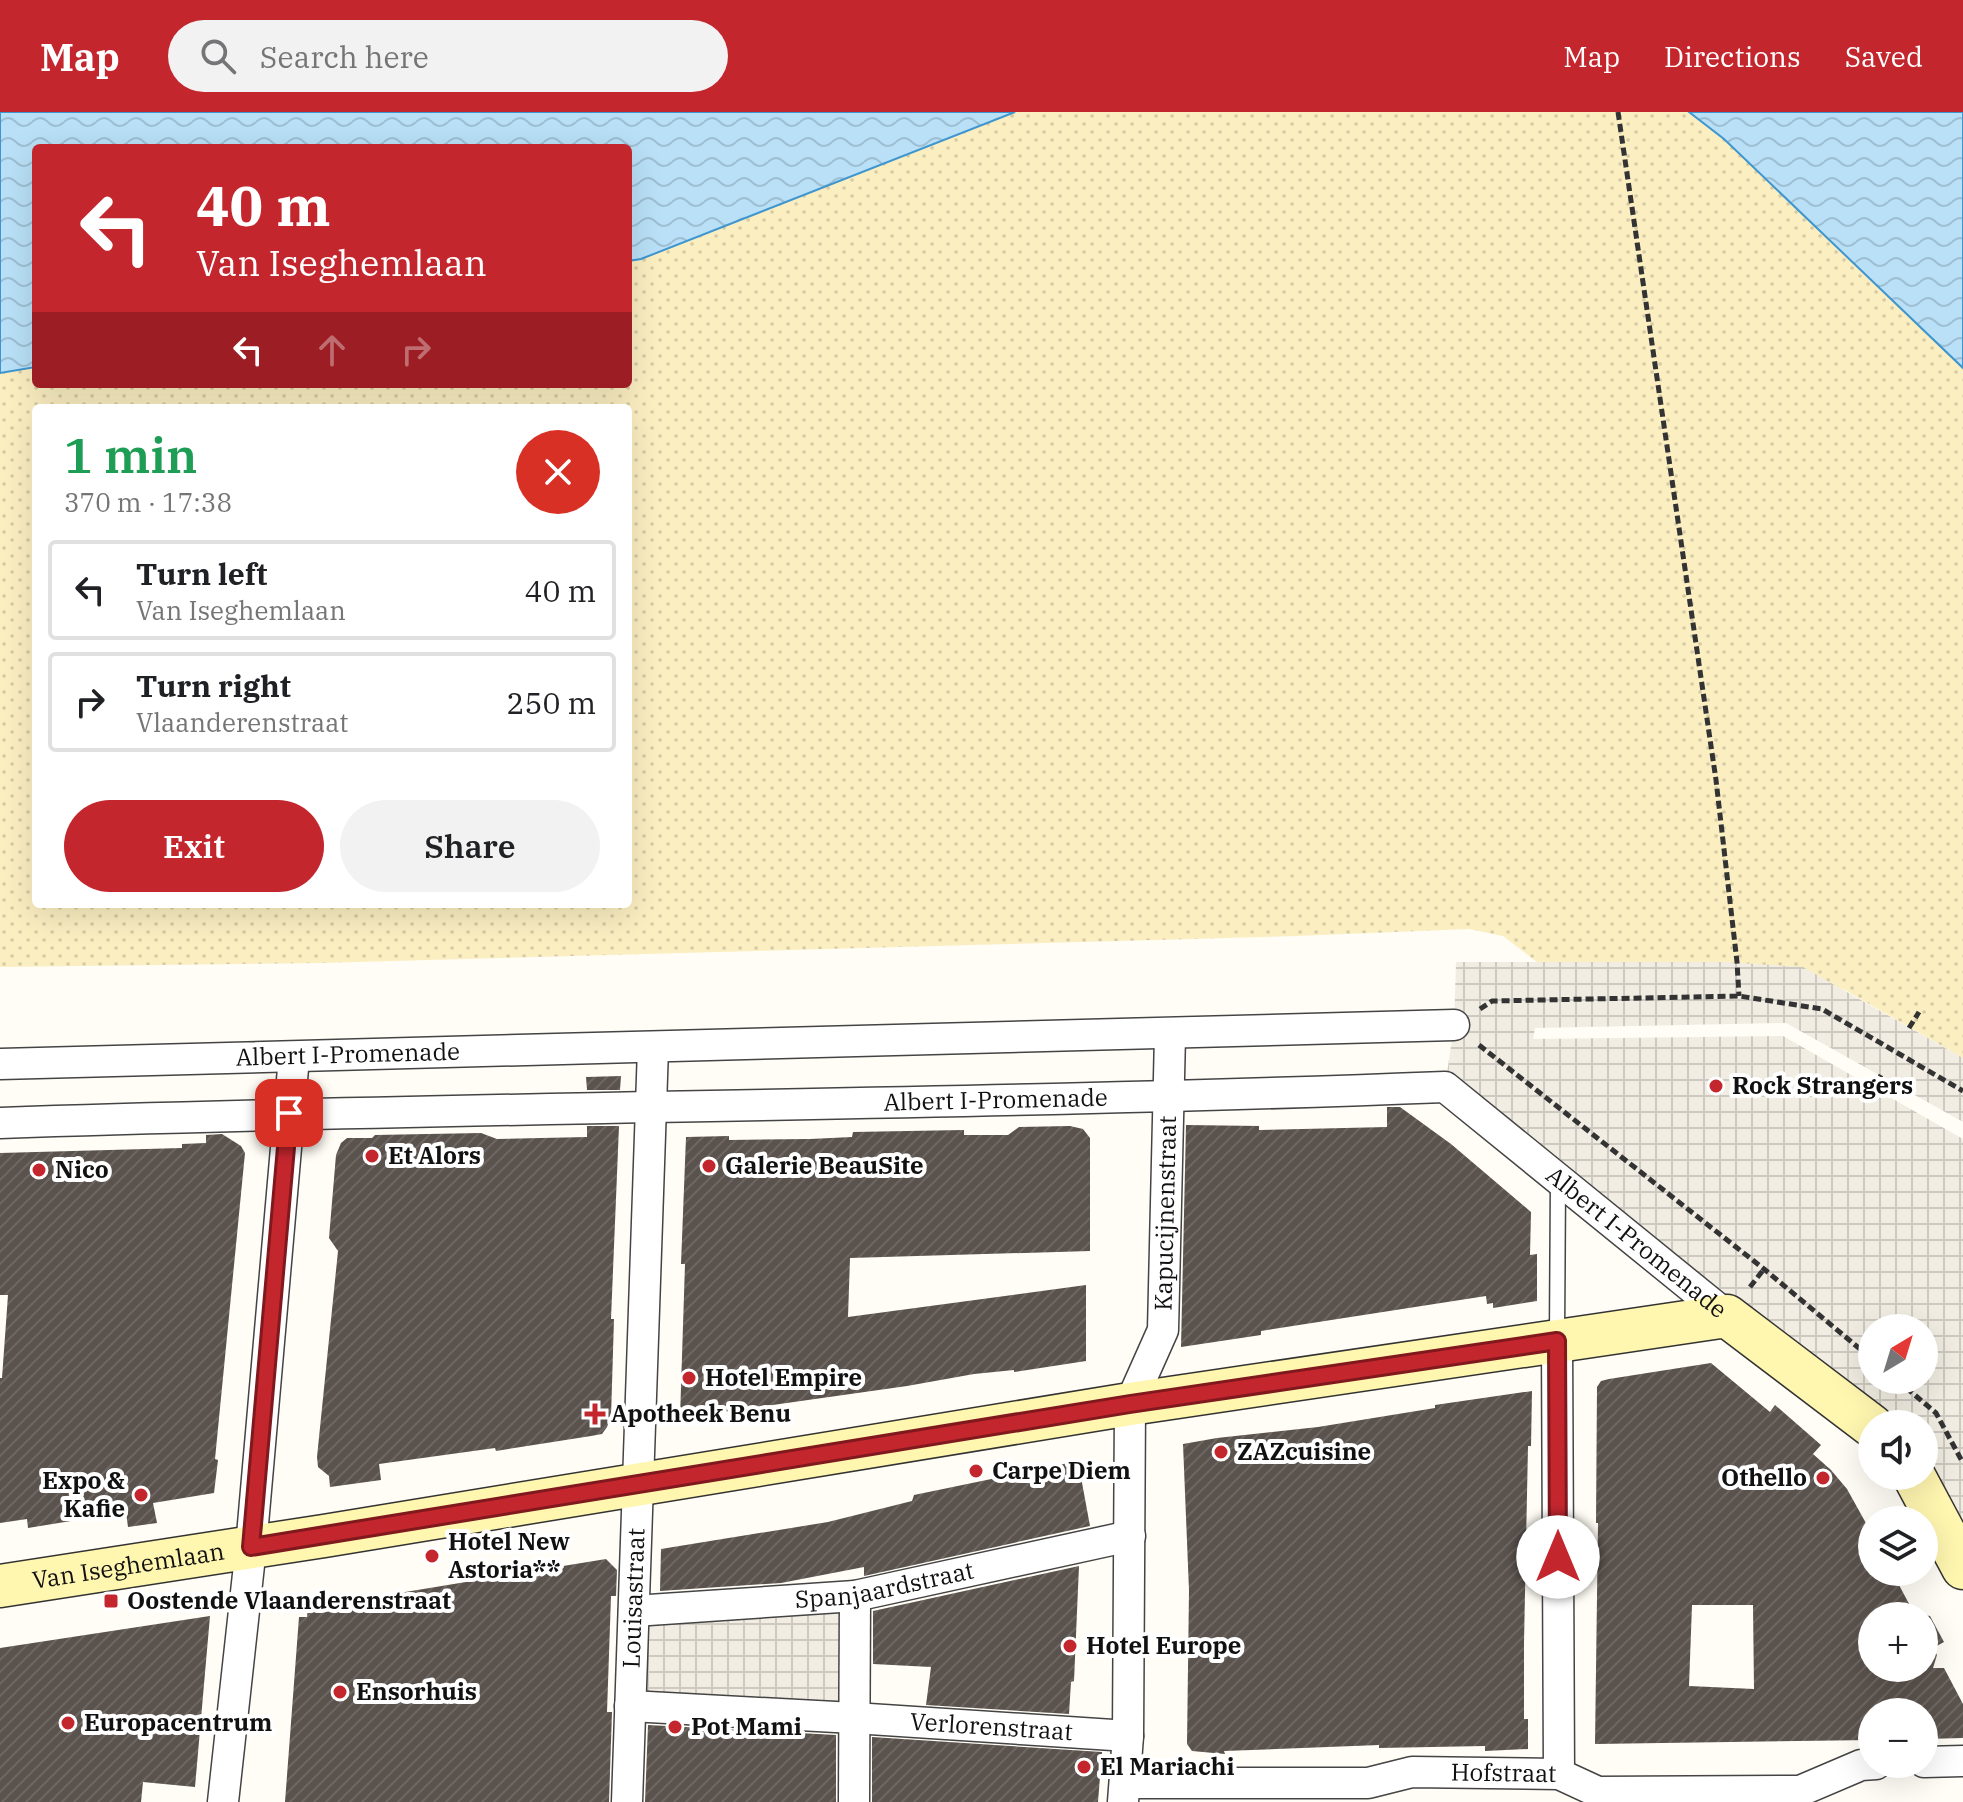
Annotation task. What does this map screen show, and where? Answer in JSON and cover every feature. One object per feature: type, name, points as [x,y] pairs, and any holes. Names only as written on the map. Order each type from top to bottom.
[{"type":"street","name":"Albert I-Promenade","points":[[0,1064],[1454,1025]]},
{"type":"street","name":"Kapucijnenstraat","points":[[1124,1792],[1128,1736],[1130,1404],[1163,1330],[1170,1035]]},
{"type":"street","name":"Louisastraat","points":[[627,1802],[653,1048]]},
{"type":"street","points":[[223,1802],[251,1547],[294,1057]]},
{"type":"street","name":"Albert I-Promenade","points":[[0,1123],[289,1113],[1170,1098],[1445,1087],[1727,1316],[1858,1415]]},
{"type":"street","name":"Van Iseghemlaan","points":[[0,1586],[1130,1404],[1727,1316]]},
{"type":"street","points":[[1557,1341],[1559,1774]]},
{"type":"street","points":[[1921,1490],[1963,1568]]},
{"type":"street","name":"Spanjaardstraat","points":[[634,1611],[855,1596],[1130,1536]]},
{"type":"street","points":[[854,1802],[855,1596]]},
{"type":"street","name":"Verlorenstraat","points":[[630,1706],[1128,1736]]},
{"type":"street","points":[[1938,1762],[1963,1761]]},
{"type":"street","name":"Hofstraat","points":[[1124,1792],[1367,1792],[1412,1772],[1559,1774],[1598,1792],[1799,1796],[1858,1766]]},
{"type":"lane","points":[[1557,1341],[1558,1177]]},
{"type":"path","points":[[1618,112],[1716,780],[1739,996]]},
{"type":"path","points":[[1858,1347],[1764,1269],[1454,1025],[1492,1001],[1739,996],[1822,1009],[1963,1091]]},
{"type":"path","points":[[1909,1028],[1919,1012]]},
{"type":"path","points":[[1874,1087],[1881,1075]]},
{"type":"path","points":[[1914,1394],[1936,1413],[1963,1463]]},
{"type":"sand","points":[[1015,112],[1689,112],[1724,139],[1963,368],[1963,1058],[1845,990],[1754,965],[1723,962],[1537,962],[1503,936],[1469,929],[320,963],[0,967],[0,373],[32,368],[32,388],[632,388],[632,260]]},
{"type":"shaded area","points":[[1456,962],[1723,962],[1803,967],[1963,1058],[1963,1122],[1786,1023],[1535,1028],[1533,1039],[1783,1036],[1963,1139],[1963,1568],[1930,1490],[1938,1490],[1938,1410],[1858,1410],[1858,1413],[1445,1087],[1454,1025]]},
{"type":"shaded area","points":[[855,1596],[854,1718],[630,1706],[634,1611]]},
{"type":"water","points":[[0,112],[1015,112],[632,260],[632,144],[32,144],[32,368],[0,373]]},
{"type":"water","points":[[1689,112],[1963,112],[1963,368],[1724,139]]},
{"type":"building","points":[[621,1076],[620,1090],[587,1090],[586,1077]]},
{"type":"building","points":[[1387,1107],[1400,1107],[1451,1144],[1531,1212],[1530,1255],[1537,1254],[1537,1301],[1493,1308],[1493,1303],[1487,1304],[1486,1296],[1261,1331],[1261,1335],[1181,1347],[1186,1125],[1259,1126],[1259,1130],[1387,1127]]},
{"type":"building","points":[[587,1126],[619,1126],[611,1319],[614,1319],[611,1417],[607,1427],[602,1434],[591,1436],[496,1451],[495,1448],[379,1464],[381,1480],[330,1487],[329,1476],[318,1467],[317,1457],[338,1251],[329,1238],[336,1155],[341,1143],[347,1138],[372,1138],[375,1135],[481,1133],[497,1139],[587,1137]]},
{"type":"building","points":[[1070,1126],[1083,1129],[1090,1138],[1090,1251],[850,1258],[848,1317],[1086,1285],[1086,1361],[1014,1372],[974,1374],[680,1418],[686,1137],[810,1139],[852,1137],[853,1132],[964,1130],[964,1135],[1008,1135],[1019,1127]]},
{"type":"building","points":[[222,1134],[241,1146],[245,1153],[214,1493],[153,1503],[157,1523],[128,1527],[126,1512],[28,1528],[27,1519],[0,1523],[0,1378],[8,1295],[0,1295],[0,1153],[182,1148],[182,1144],[206,1143],[206,1135]]},
{"type":"building","points":[[1711,1363],[1770,1412],[1775,1405],[1821,1445],[1813,1454],[1847,1489],[1858,1509],[1858,1586],[1900,1586],[1908,1602],[1858,1602],[1858,1682],[1938,1682],[1938,1668],[1944,1668],[1963,1704],[1963,1738],[1938,1739],[1938,1698],[1858,1698],[1858,1740],[1595,1744],[1597,1387],[1601,1381]],"holes":[[[1692,1605],[1753,1605],[1754,1689],[1689,1686]]]},
{"type":"building","points":[[1532,1391],[1524,1642],[1524,1719],[1528,1719],[1528,1749],[1485,1751],[1485,1746],[1379,1748],[1379,1745],[1224,1751],[1225,1754],[1192,1751],[1187,1744],[1189,1590],[1183,1444],[1318,1427]]},
{"type":"building","points":[[1078,1461],[1090,1526],[864,1576],[864,1567],[781,1583],[660,1591],[661,1549],[828,1522],[912,1501],[914,1495]]},
{"type":"building","points":[[606,1559],[617,1570],[616,1596],[611,1596],[607,1712],[612,1712],[609,1802],[285,1802],[299,1617],[307,1617],[308,1608]]},
{"type":"building","points":[[1079,1566],[1074,1681],[1071,1682],[1069,1714],[926,1705],[931,1667],[873,1664],[873,1611]]},
{"type":"building","points":[[210,1616],[195,1787],[143,1782],[141,1802],[0,1802],[0,1648]]},
{"type":"building","points":[[1938,1631],[1944,1642],[1938,1645]]},
{"type":"building","points":[[648,1725],[836,1735],[836,1802],[645,1802]]},
{"type":"building","points":[[872,1737],[1102,1752],[1098,1802],[872,1802]]},
{"type":"place","name":"Rock Strangers","points":[[1716,1086]]},
{"type":"place","name":"Et Alors","points":[[372,1156]]},
{"type":"place","name":"Galerie BeauSite","points":[[709,1166]]},
{"type":"place","name":"Nico","points":[[39,1170]]},
{"type":"place","name":"Hotel Empire","points":[[689,1378]]},
{"type":"place","name":"Apotheek Benu","points":[[595,1414]]},
{"type":"place","name":"ZAZcuisine","points":[[1221,1452]]},
{"type":"place","name":"Carpe Diem","points":[[976,1471]]},
{"type":"place","name":"Othello","points":[[1823,1478]]},
{"type":"place","name":"Expo & Kafie","points":[[141,1495]]},
{"type":"place","name":"Hotel New Astoria**","points":[[432,1556]]},
{"type":"place","name":"Oostende Vlaanderenstraat","points":[[111,1601]]},
{"type":"place","name":"Hotel Europe","points":[[1070,1646]]},
{"type":"place","name":"Ensorhuis","points":[[340,1692]]},
{"type":"place","name":"Europacentrum","points":[[68,1723]]},
{"type":"place","name":"Pot Mami","points":[[675,1727]]},
{"type":"place","name":"El Mariachi","points":[[1084,1767]]},
{"type":"route","points":[[289,1113],[251,1547],[1130,1404],[1557,1341],[1558,1557]]}]
